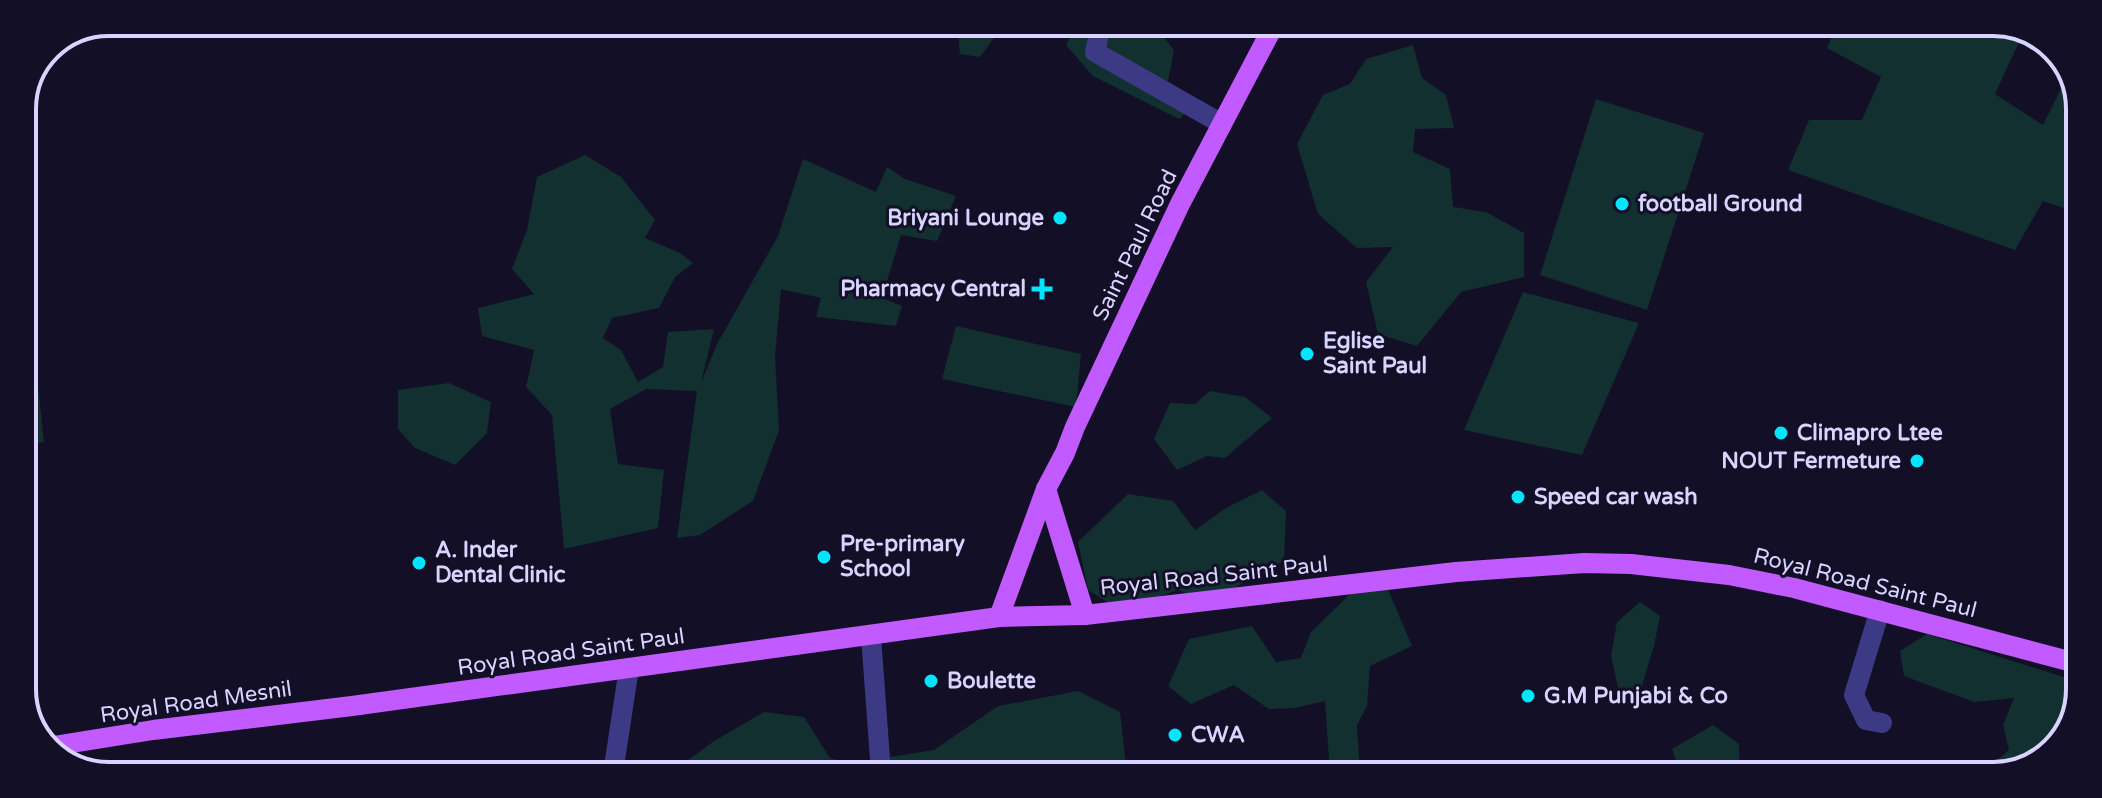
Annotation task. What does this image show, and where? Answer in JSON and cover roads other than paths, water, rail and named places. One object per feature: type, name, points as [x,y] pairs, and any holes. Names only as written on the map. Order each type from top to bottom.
[{"type":"main road","name":"Saint Paul Road","points":[[999,617],[1046,489],[1180,204],[1268,36]]},
{"type":"main road","points":[[1046,489],[1085,615]]},
{"type":"main road","name":"Royal Road Saint Paul","points":[[352,706],[999,617],[1085,615],[1456,572],[1584,563],[1631,564],[1729,575],[1880,610],[2066,660]]},
{"type":"main road","name":"Royal Road Mesnil","points":[[61,745],[153,730],[352,706]]},
{"type":"street","points":[[1098,36],[1095,52],[1222,124]]},
{"type":"street","points":[[1880,610],[1854,695],[1866,720],[1882,723]]},
{"type":"street","points":[[871,636],[880,762]]},
{"type":"street","points":[[615,762],[629,668]]},
{"type":"place","name":"football Ground","points":[[1622,204]]},
{"type":"place","name":"Briyani Lounge","points":[[1060,218]]},
{"type":"place","name":"Pharmacy Central","points":[[1042,289]]},
{"type":"place","name":"Eglise Saint Paul","points":[[1307,354]]},
{"type":"place","name":"Climapro Ltee","points":[[1781,433]]},
{"type":"place","name":"NOUT Fermeture","points":[[1917,461]]},
{"type":"place","name":"Speed car wash","points":[[1518,497]]},
{"type":"place","name":"Pre-primary School","points":[[824,557]]},
{"type":"place","name":"A. Inder Dental Clinic","points":[[419,563]]},
{"type":"place","name":"Boulette","points":[[931,681]]},
{"type":"place","name":"G.M Punjabi & Co","points":[[1528,696]]},
{"type":"place","name":"CWA","points":[[1175,735]]}]
